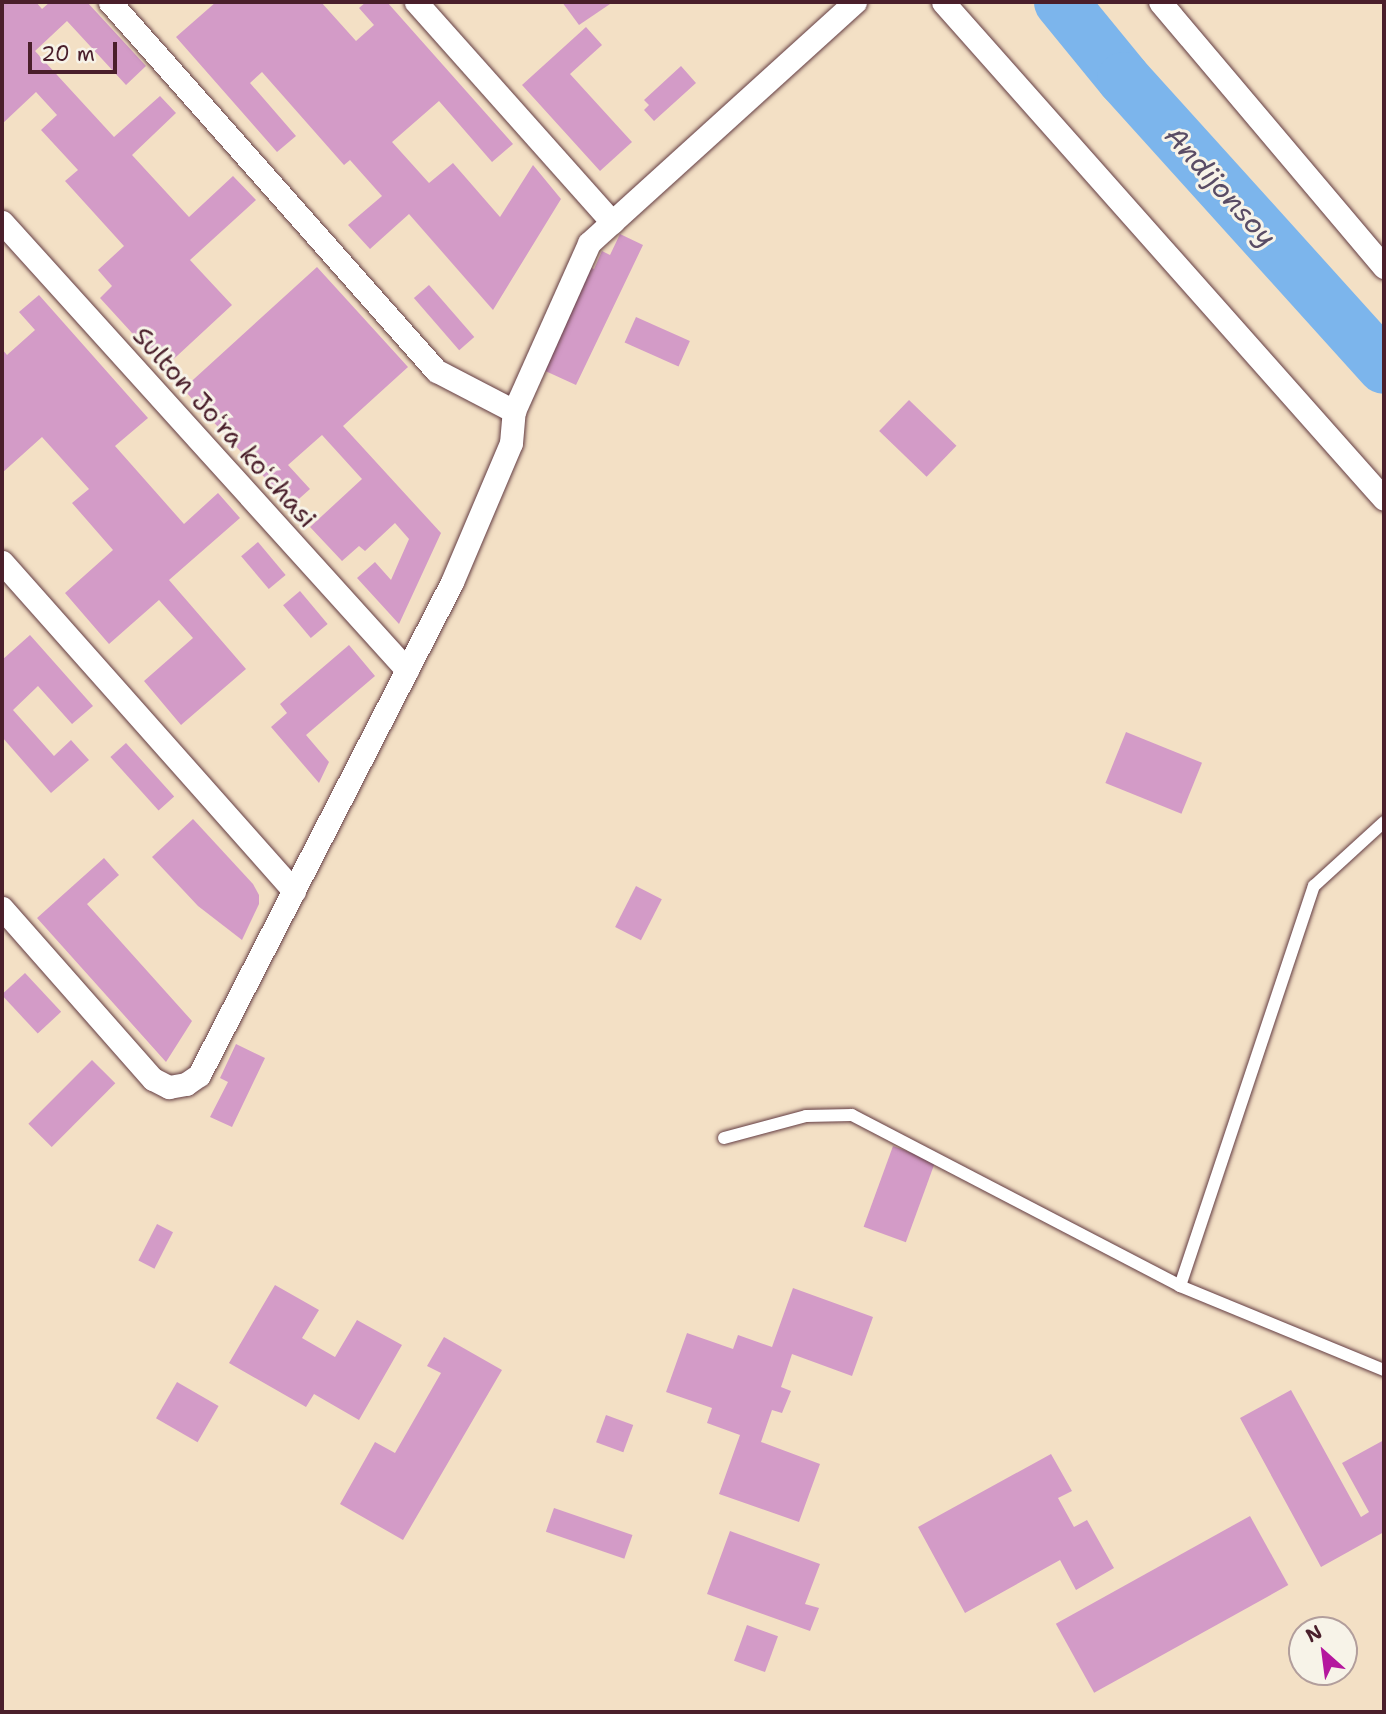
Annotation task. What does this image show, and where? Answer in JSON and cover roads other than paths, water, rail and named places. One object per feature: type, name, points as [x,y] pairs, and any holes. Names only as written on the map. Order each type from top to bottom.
[{"type":"street","points":[[110,2],[438,370],[514,411]]},
{"type":"street","points":[[416,2],[612,222]]},
{"type":"street","points":[[2,908],[153,1079],[169,1087],[186,1084],[199,1075],[452,582],[511,443],[514,411],[589,243],[855,2]]},
{"type":"street","points":[[943,2],[1384,499]]},
{"type":"street","points":[[1160,2],[1384,267]]},
{"type":"street","name":"Sulton Joʻra koʻchasi","points":[[2,222],[407,670]]},
{"type":"street","points":[[2,562],[294,891]]},
{"type":"lane","points":[[1180,1286],[1314,886],[1384,822]]},
{"type":"lane","points":[[724,1138],[806,1116],[852,1115],[1180,1286],[1384,1370]]},
{"type":"waterway","name":"Andijonsoy","points":[[1061,2],[1124,79],[1384,367]]}]
